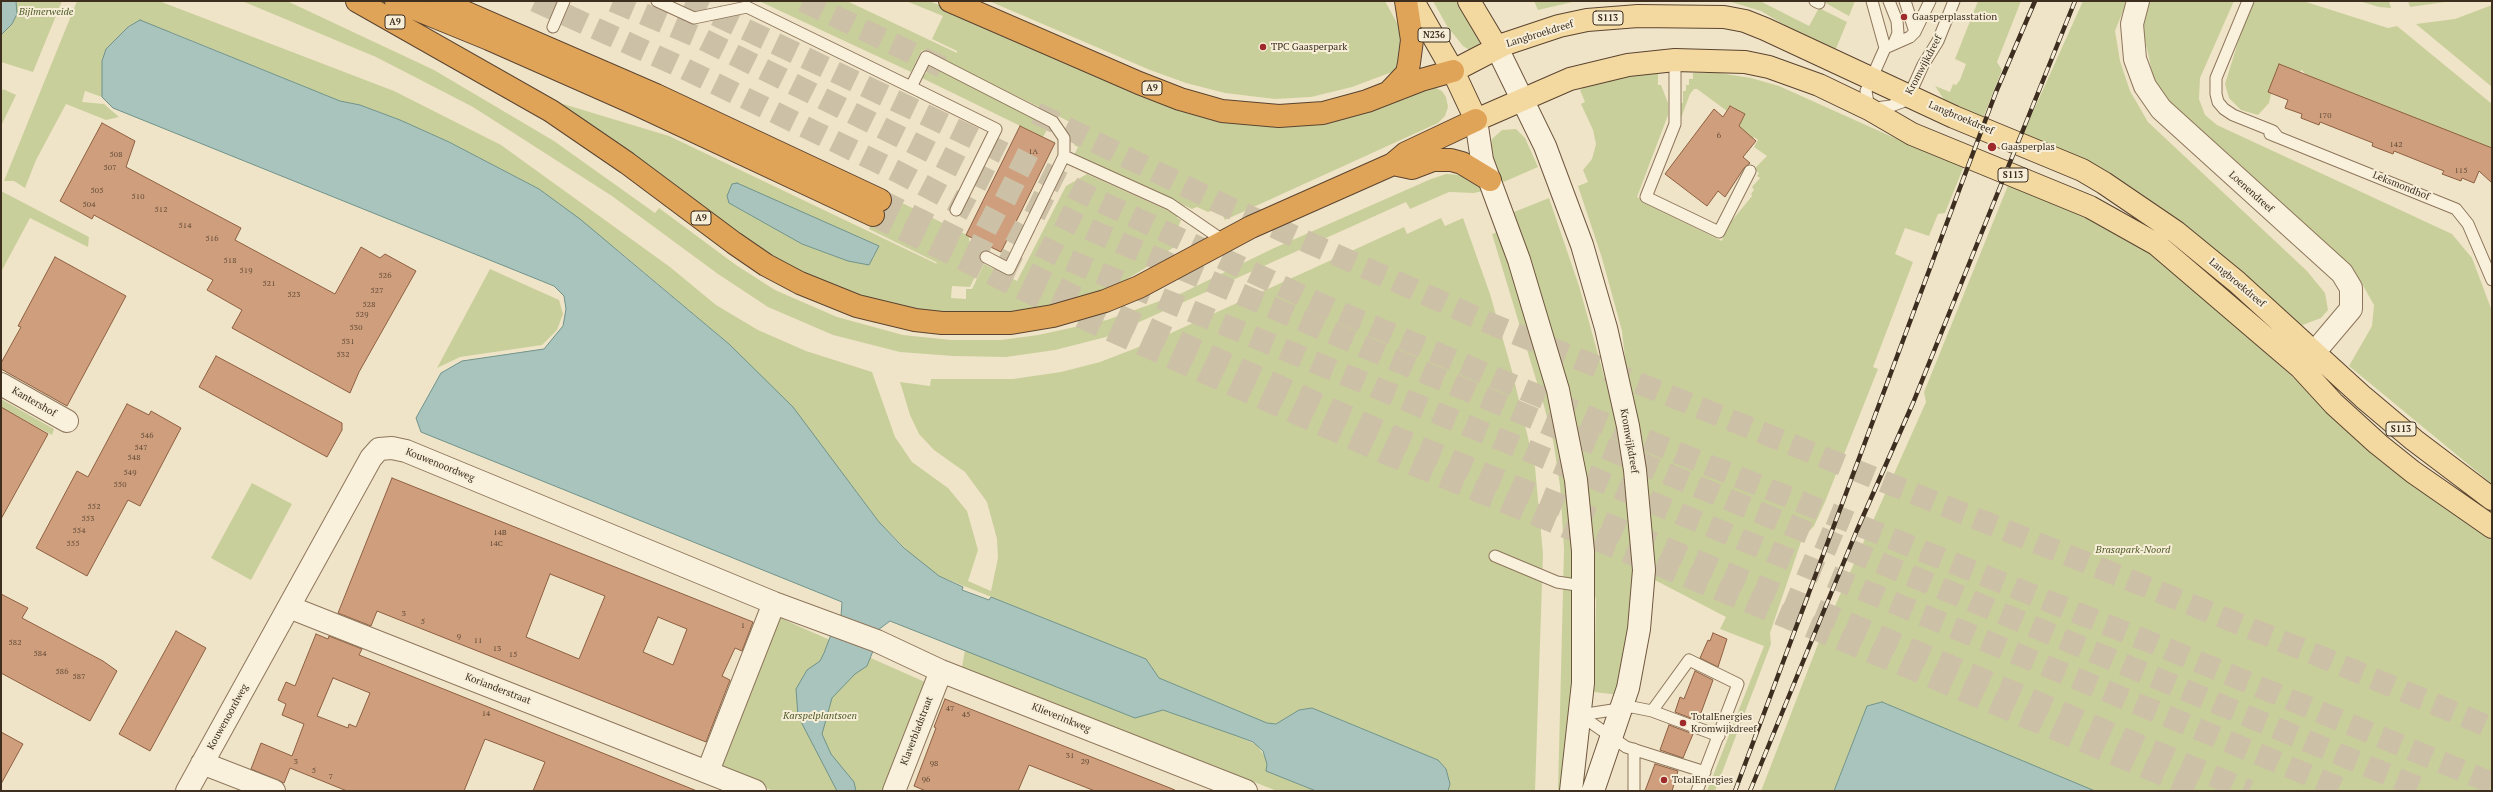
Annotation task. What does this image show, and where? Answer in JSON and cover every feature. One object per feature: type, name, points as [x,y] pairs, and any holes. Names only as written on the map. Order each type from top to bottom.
[{"type":"highway","name":"A9","points":[[358,1],[551,111],[627,163],[766,265],[800,283],[857,306],[915,320],[942,323],[997,324],[1028,321],[1078,309],[1121,295],[1224,241],[1393,164],[1406,153],[1476,120]]},
{"type":"highway","name":"A9","points":[[396,1],[489,39],[877,208],[642,89],[439,1]]},
{"type":"highway","name":"A9","points":[[950,1],[1139,83],[1180,99],[1216,109],[1279,116],[1323,113],[1453,71]]},
{"type":"highway","name":"A9","points":[[1388,93],[1406,74],[1410,63],[1412,40],[1406,1]]},
{"type":"highway","points":[[1393,164],[1412,168],[1433,160],[1451,160],[1462,163],[1490,180]]},
{"type":"main road","name":"N236","points":[[1413,1],[1453,71]]},
{"type":"main road","points":[[1470,1],[1497,48]]},
{"type":"main road","name":"Langbroekdreef","points":[[1453,71],[1497,48],[1559,26],[1587,20],[1638,16],[1724,17],[1745,21],[1765,29],[1909,96],[2082,170],[2104,183],[2176,232],[2237,282],[2315,351],[2363,397],[2414,440],[2492,500]]},
{"type":"main road","name":"S113","points":[[1523,99],[1570,79],[1628,65],[1675,60],[1721,60],[1770,67],[1819,85],[1869,109],[1912,134],[2058,192],[2124,225],[2156,244],[2302,368],[2334,404],[2378,444],[2413,472],[2492,526]]},
{"type":"main road","points":[[1453,71],[1476,120],[1523,99]]},
{"type":"street","name":"Loenendreef","points":[[2138,1],[2132,24],[2135,59],[2144,86],[2161,109],[2342,273],[2351,288],[2351,309],[2302,368]]},
{"type":"street","name":"Kromwijkdreef","points":[[1497,48],[1523,99],[1551,162],[1582,245],[1606,328],[1628,426],[1635,470],[1643,584],[1635,652],[1622,707],[1612,739],[1592,791]]},
{"type":"street","points":[[1476,120],[1482,160],[1528,285],[1565,418],[1579,502],[1583,586],[1583,683],[1570,791]]},
{"type":"street","name":"Kantershof","points":[[1,384],[67,421]]},
{"type":"street","name":"Kouwenoordweg","points":[[187,791],[371,458],[379,449],[392,448],[406,450],[774,603]]},
{"type":"street","points":[[708,771],[774,603]]},
{"type":"street","name":"Klieverinkweg","points":[[774,603],[835,624],[941,671],[1246,791]]},
{"type":"street","name":"Korianderstraat","points":[[289,607],[756,791]]},
{"type":"street","name":"Klaverbladstraat","points":[[894,791],[941,671]]},
{"type":"street","points":[[202,763],[274,791]]},
{"type":"lane","points":[[553,27],[564,1]]},
{"type":"lane","points":[[657,1],[694,18],[747,7],[996,129],[956,210]]},
{"type":"lane","points":[[1872,1],[1890,45]]},
{"type":"lane","points":[[1869,109],[1866,91],[1871,79],[1898,33],[1897,21],[1890,1]]},
{"type":"lane","points":[[1905,1],[1915,32]]},
{"type":"lane","points":[[1921,1],[1923,19]]},
{"type":"lane","points":[[1890,45],[1915,32],[1923,19],[1930,1]]},
{"type":"lane","name":"Kromwijkdreef","points":[[1869,109],[1891,106],[1902,102],[1909,96],[1923,65],[1938,41],[1954,1]]},
{"type":"lane","name":"Leksmondhof","points":[[2248,1],[2216,78],[2216,94],[2218,102],[2224,109],[2233,115],[2273,131],[2274,136],[2456,209],[2468,224],[2492,280]]},
{"type":"lane","points":[[911,87],[926,57],[1053,122],[1064,138],[1064,156],[1009,269],[986,257]]},
{"type":"lane","points":[[1675,60],[1675,124],[1646,197],[1719,232],[1750,171]]},
{"type":"lane","points":[[1064,156],[1170,204],[1224,241]]},
{"type":"lane","points":[[1495,556],[1557,582],[1583,586]]},
{"type":"lane","points":[[1652,711],[1689,660],[1738,684],[1697,791]]},
{"type":"lane","points":[[1580,715],[1622,707],[1652,711],[1719,736]]},
{"type":"lane","points":[[1580,715],[1612,739],[1634,749],[1705,772]]},
{"type":"lane","points":[[1634,749],[1634,791]]},
{"type":"green space","name":"Bijlmerweide","points":[[16,1],[62,1],[33,72],[1,62],[1,35],[12,24],[16,9]]},
{"type":"green space","points":[[77,1],[159,1],[394,91],[501,145],[670,267],[716,305],[758,330],[806,351],[872,372],[895,437],[912,462],[948,488],[967,511],[978,550],[968,581],[991,591],[998,558],[997,539],[987,502],[965,472],[934,450],[919,434],[910,415],[900,382],[930,386],[931,379],[1013,379],[1061,372],[1100,362],[1149,343],[1404,227],[1407,234],[1441,218],[1445,226],[1463,218],[1490,294],[1512,371],[1535,467],[1543,554],[1535,791],[1448,791],[1450,784],[1446,769],[1438,760],[1312,708],[1299,710],[1276,724],[1267,723],[1159,678],[1146,659],[939,576],[924,567],[879,522],[846,478],[729,344],[625,256],[539,189],[449,142],[400,120],[360,105],[340,101],[171,32],[130,25],[106,49],[102,61],[102,97],[85,91],[82,102],[104,104],[119,117],[106,120],[66,104],[36,160],[25,188],[14,181],[4,181]]},
{"type":"green space","points":[[242,1],[287,1],[434,70],[554,141],[655,213],[659,208],[736,265],[775,290],[837,317],[903,335],[951,340],[1001,340],[1038,335],[1107,320],[1182,293],[1272,249],[1431,179],[1446,174],[1461,175],[1478,183],[1483,191],[1474,193],[1449,192],[1410,209],[1406,202],[1106,337],[1055,350],[1006,357],[953,356],[900,352],[833,335],[768,307],[718,274],[612,196],[473,107],[376,57]]},
{"type":"green space","points":[[759,1],[847,1],[957,53],[957,51],[932,39],[943,16],[906,1],[929,1],[1229,120],[1432,86],[1442,91],[1446,97],[1448,107],[1445,116],[1438,123],[1225,220],[1222,214],[1211,211],[1208,212],[1197,207],[1192,209],[1074,155],[1078,147],[1074,145],[1079,133],[1074,130],[1070,122],[922,50],[911,72]]},
{"type":"green space","name":"TPC Gaasperpark","points":[[989,1],[1385,1],[1403,34],[1400,69],[1352,87],[1311,97],[1275,99],[1225,93],[1186,83],[1150,70]]},
{"type":"green space","points":[[1433,1],[1457,1],[1479,39],[1480,46],[1471,51],[1463,46],[1447,26]]},
{"type":"green space","points":[[1534,1],[1577,1],[1538,10]]},
{"type":"green space","points":[[1728,1],[1760,1],[1809,26],[1819,8],[1847,22],[1835,51],[1803,36],[1761,11]]},
{"type":"green space","points":[[1822,1],[1855,1],[1849,16]]},
{"type":"green space","points":[[1978,1],[2021,1],[1997,62],[2002,70],[1983,118],[1945,101],[1935,86],[1950,92],[1953,84],[1956,85],[1960,80],[1966,64],[1955,59]]},
{"type":"green space","points":[[2083,1],[2127,1],[2115,31],[2120,61],[2130,91],[2148,122],[2307,271],[2325,293],[2328,310],[2321,318],[2300,326],[2087,162],[2023,134]]},
{"type":"green space","points":[[2148,1],[2234,1],[2200,78],[2199,99],[2205,115],[2217,125],[2452,234],[2472,258],[2492,311],[2492,484],[2349,366],[2372,326],[2374,305],[2361,282],[2315,233],[2166,101],[2153,76],[2141,22]]},
{"type":"green space","points":[[2254,1],[2303,1],[2388,28],[2397,26],[2492,104],[2492,151],[2348,105],[2352,93],[2310,81],[2302,70],[2291,80],[2275,77],[2269,103],[2258,115],[2241,110],[2229,98],[2225,84],[2243,26]]},
{"type":"green space","points":[[2359,1],[2389,1],[2391,8],[2379,7]]},
{"type":"green space","points":[[2408,1],[2452,1],[2410,7]]},
{"type":"green space","points":[[2492,5],[2492,87],[2416,24],[2455,19]]},
{"type":"green space","points":[[930,68],[937,72],[938,70],[1047,123],[1046,127],[1048,128],[1043,137],[922,78]]},
{"type":"green space","points":[[1706,71],[1751,78],[1779,86],[1917,148],[1964,166],[1945,213],[1938,214],[1929,236],[1905,228],[1895,254],[1913,262],[1873,367],[1878,369],[1825,502],[1814,526],[1802,539],[1770,633],[1771,644],[1715,791],[1707,791],[1764,646],[1720,629],[1726,617],[1649,577],[1622,331],[1602,258],[1578,186],[1588,182],[1583,170],[1592,159],[1596,144],[1593,130],[1581,104],[1585,102],[1580,90],[1589,85],[1644,73],[1658,72],[1658,85],[1661,85],[1668,103],[1668,115],[1637,197],[1645,201],[1644,203],[1722,241],[1725,229],[1752,196],[1751,194],[1754,190],[1752,187],[1760,178],[1757,176],[1759,173],[1754,169],[1767,156],[1754,147],[1758,140],[1754,137],[1750,142],[1736,132],[1745,114],[1730,106],[1727,111],[1697,89],[1694,89],[1690,94],[1681,118],[1680,103],[1683,103],[1683,91],[1686,91],[1686,85],[1689,85],[1689,79],[1693,79],[1693,73],[1706,73]]},
{"type":"green space","points":[[3,89],[16,95],[1,126],[1,93]]},
{"type":"green space","points":[[540,97],[669,136],[937,264],[936,262],[869,229],[886,195],[969,236],[969,241],[988,250],[970,287],[952,286],[951,298],[966,299],[966,289],[972,289],[984,264],[1017,281],[1066,186],[1087,174],[1178,215],[1177,218],[1181,220],[1172,242],[1176,246],[1168,251],[1170,253],[1122,282],[1072,303],[992,316],[901,310],[803,277]],"holes":[[[738,185],[879,246],[869,265],[848,261],[802,244],[729,203]]]},
{"type":"green space","points":[[1516,129],[1525,138],[1538,167],[1499,184],[1490,150],[1492,139],[1502,130]]},
{"type":"green space","name":"Brasapark-Noord","points":[[2009,183],[2072,210],[2142,247],[2167,265],[2330,410],[2459,517],[2492,540],[2492,791],[2095,791],[1882,702],[1867,706],[1834,791],[1761,791],[1818,644],[1926,402],[1924,392]]},
{"type":"green space","points":[[1,191],[89,237],[88,247],[30,218],[1,272]]},
{"type":"green space","points":[[1549,198],[1579,286],[1613,408],[1638,560],[1619,695],[1594,692],[1596,601],[1587,545],[1509,214]]},
{"type":"green space","points":[[1503,230],[1559,417],[1575,582],[1571,704],[1565,791],[1558,791],[1564,549],[1560,486],[1553,440],[1544,406],[1492,234]]},
{"type":"green space","points":[[490,269],[559,300],[563,314],[557,330],[542,345],[460,357],[437,368]]},
{"type":"green space","points":[[1,399],[54,429],[52,435],[1,407]]},
{"type":"green space","points":[[252,483],[292,504],[251,580],[211,558]]},
{"type":"green space","name":"Karspelplantsoen","points":[[778,617],[925,682],[882,791],[773,791],[719,767]]},
{"type":"green space","points":[[965,650],[1135,718],[1163,710],[1237,736],[1257,745],[1277,775],[1316,791],[1277,791],[962,667]]},
{"type":"water","points":[[1,1],[16,1],[17,14],[12,24],[1,35]]},
{"type":"water","points":[[140,20],[340,101],[360,105],[400,120],[449,142],[539,189],[580,219],[729,344],[793,407],[879,522],[904,548],[939,576],[963,587],[962,590],[989,600],[991,597],[1146,659],[1159,678],[1267,723],[1276,724],[1299,710],[1312,708],[1438,760],[1446,769],[1450,784],[1448,791],[1316,791],[1266,771],[1267,764],[1263,751],[1253,742],[1163,710],[1135,718],[890,621],[878,630],[877,641],[867,666],[855,674],[832,698],[822,734],[831,754],[854,782],[856,791],[837,791],[798,716],[796,689],[807,670],[820,661],[835,624],[841,616],[842,602],[421,432],[416,418],[441,373],[462,361],[544,349],[563,326],[566,309],[564,296],[554,286],[113,108],[102,97],[102,61],[106,49],[128,27]]},
{"type":"water","points":[[737,183],[879,246],[869,265],[848,261],[802,244],[729,203],[727,196],[732,184]]},
{"type":"water","points":[[1882,702],[2095,791],[1834,791],[1867,706]]},
{"type":"building","points":[[2279,64],[2492,148],[2492,183],[2479,171],[2474,183],[2462,178],[2461,181],[2442,174],[2444,171],[2394,151],[2393,154],[2372,146],[2373,143],[2320,122],[2319,125],[2301,118],[2302,114],[2285,108],[2288,100],[2268,92]]},
{"type":"building","points":[[1730,106],[1745,114],[1739,126],[1756,141],[1743,157],[1750,163],[1744,168],[1725,197],[1718,191],[1707,206],[1665,174],[1714,109],[1723,117]]},
{"type":"building","points":[[102,123],[135,141],[126,167],[241,228],[235,240],[335,294],[361,247],[380,258],[385,254],[416,271],[359,372],[350,393],[232,328],[242,310],[207,290],[213,280],[94,215],[92,219],[60,201]]},
{"type":"building","points":[[1020,126],[1055,143],[1001,252],[966,235]]},
{"type":"building","points":[[55,257],[126,296],[67,406],[1,369],[1,363],[21,327],[18,326]]},
{"type":"building","points":[[216,356],[342,423],[342,430],[327,457],[199,387]]},
{"type":"building","points":[[127,404],[149,415],[151,411],[181,428],[140,506],[128,500],[87,576],[36,548],[77,471],[88,477]]},
{"type":"building","points":[[1,407],[48,434],[1,519]]},
{"type":"building","points":[[392,478],[753,622],[742,651],[735,648],[722,676],[730,680],[706,742],[377,611],[371,626],[338,613]],"holes":[[[550,574],[605,596],[579,659],[526,637]],[[658,617],[687,629],[673,665],[643,652]]]},
{"type":"building","points":[[1,594],[28,608],[22,618],[103,661],[117,671],[90,721],[1,673]]},
{"type":"building","points":[[176,631],[206,648],[150,751],[119,734]]},
{"type":"building","points":[[1713,633],[1727,639],[1718,667],[1700,658],[1708,640],[1710,641]]},
{"type":"building","points":[[316,634],[328,639],[329,636],[362,649],[359,655],[697,791],[533,791],[545,762],[485,739],[464,791],[347,791],[290,768],[284,783],[251,769],[261,743],[292,756],[304,724],[282,715],[286,704],[278,700],[286,682],[295,686]],"holes":[[[333,678],[370,693],[356,727],[349,724],[348,728],[317,716]]]},
{"type":"building","points":[[1695,671],[1713,680],[1698,721],[1675,712],[1680,697],[1684,699]]},
{"type":"building","points":[[945,699],[1175,790],[1095,791],[1029,765],[1018,791],[926,791],[914,786],[936,728],[934,727]]},
{"type":"building","points":[[1669,725],[1693,734],[1683,758],[1660,750]]},
{"type":"building","points":[[1,732],[23,744],[1,784]]},
{"type":"building","points":[[1655,764],[1678,771],[1672,791],[1645,791]]},
{"type":"tunnel","points":[[535,1],[685,69],[894,170],[1066,259],[2347,791]]},
{"type":"tunnel","points":[[613,1],[698,37],[1081,226],[1418,370],[2427,791]]},
{"type":"tunnel","points":[[686,1],[974,138],[1095,199],[1318,303],[1596,420],[2160,646],[2492,783]]},
{"type":"tunnel","points":[[803,1],[946,69]]},
{"type":"tunnel","points":[[1036,113],[1222,204],[1496,326],[2324,658],[2492,728]]},
{"type":"tunnel","points":[[880,200],[1072,295],[1390,435],[1841,620],[2249,791]]},
{"type":"tunnel","points":[[873,215],[1058,307],[1382,452],[1898,663],[2201,791]]},
{"type":"railway","points":[[1735,791],[1996,92],[2035,1]]},
{"type":"railway","points":[[1750,791],[1857,530],[1913,403],[2075,1]]},
{"type":"place","name":"Gaasperplasstation","points":[[1904,17]]},
{"type":"place","name":"TPC Gaasperpark","points":[[1263,47]]},
{"type":"place","name":"Gaasperplas","points":[[1992,147]]},
{"type":"place","name":"TotalEnergies Kromwijkdreef","points":[[1683,723]]},
{"type":"place","name":"TotalEnergies","points":[[1664,780]]}]
